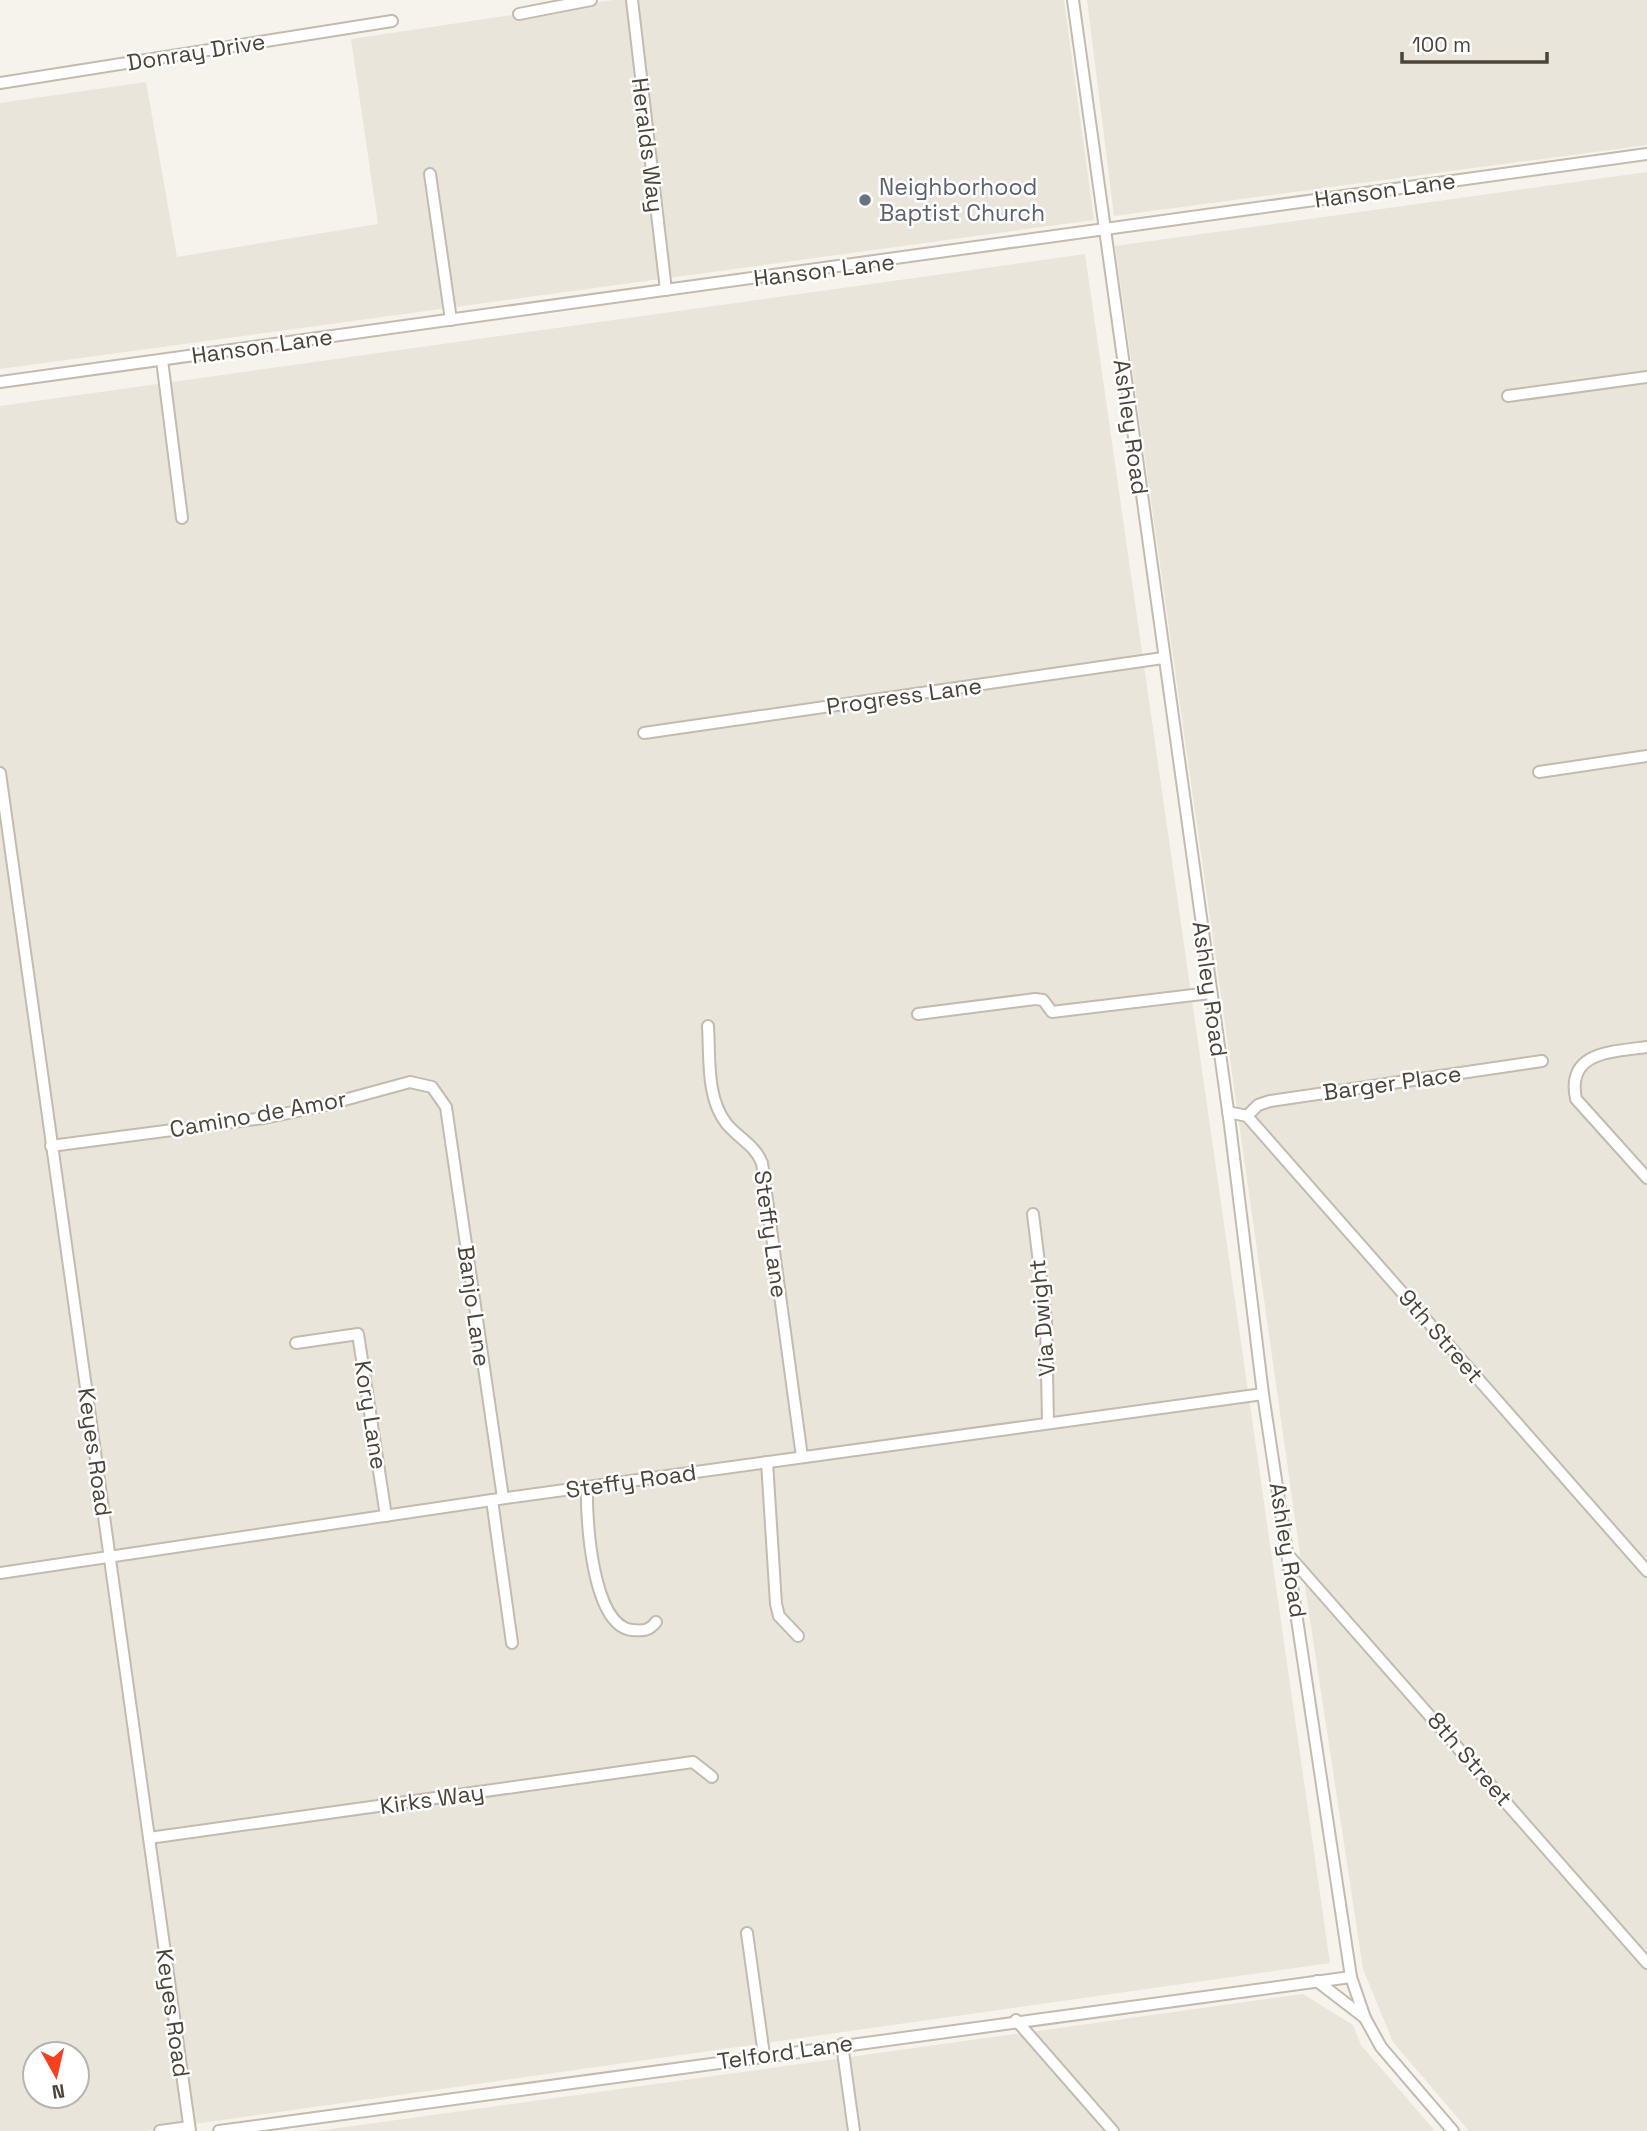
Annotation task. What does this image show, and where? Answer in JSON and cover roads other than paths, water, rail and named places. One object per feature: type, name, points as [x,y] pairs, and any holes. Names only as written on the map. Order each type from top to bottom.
[{"type":"street","points":[[519,14],[591,0]]},
{"type":"street","name":"Heralds Way","points":[[632,0],[666,290]]},
{"type":"street","name":"Ashley Road","points":[[1073,0],[1228,1112],[1263,1394],[1290,1557],[1351,1977],[1365,2018]]},
{"type":"street","name":"Donray Drive","points":[[0,83],[392,21]]},
{"type":"street","name":"Hanson Lane","points":[[0,382],[843,268],[1647,154]]},
{"type":"street","points":[[430,174],[451,320]]},
{"type":"street","points":[[162,360],[182,518]]},
{"type":"street","points":[[1508,396],[1647,377]]},
{"type":"street","name":"Progress Lane","points":[[644,733],[1163,659]]},
{"type":"street","points":[[1539,772],[1647,756]]},
{"type":"street","name":"Keyes Road","points":[[0,773],[190,2129]]},
{"type":"street","points":[[918,1014],[1035,999],[1043,1000],[1052,1012],[1210,993]]},
{"type":"street","name":"Steffy Lane","points":[[708,1026],[716,1105],[724,1121],[754,1148],[762,1163],[802,1457]]},
{"type":"street","points":[[1647,1047],[1595,1055],[1577,1072],[1573,1085],[1576,1099],[1647,1178]]},
{"type":"street","name":"Barger Place","points":[[1247,1116],[1258,1105],[1270,1101],[1542,1061]]},
{"type":"street","name":"Camino de Amor","points":[[51,1146],[264,1118],[322,1106],[410,1082],[432,1087],[440,1095],[446,1114]]},
{"type":"street","points":[[1228,1112],[1247,1116]]},
{"type":"street","name":"Banjo Lane","points":[[446,1114],[498,1499],[512,1643]]},
{"type":"street","name":"9th Street","points":[[1247,1116],[1647,1571]]},
{"type":"street","name":"Via Dwight","points":[[1033,1214],[1047,1339],[1048,1423]]},
{"type":"street","name":"Kory Lane","points":[[296,1342],[358,1334],[386,1516]]},
{"type":"street","name":"Steffy Road","points":[[0,1573],[498,1499],[1263,1394]]},
{"type":"street","points":[[767,1462],[772,1578],[776,1604],[779,1616],[798,1636]]},
{"type":"street","points":[[587,1487],[593,1562],[611,1617],[622,1629],[643,1631],[656,1622]]},
{"type":"street","name":"8th Street","points":[[1290,1557],[1647,1963]]},
{"type":"street","name":"Kirks Way","points":[[149,1838],[693,1762],[712,1777]]},
{"type":"street","points":[[747,1933],[764,2055]]},
{"type":"street","name":"Telford Lane","points":[[219,2131],[1016,2020],[1351,1977]]},
{"type":"street","points":[[1317,1981],[1365,2018],[1381,2047],[1453,2131]]},
{"type":"street","points":[[1016,2020],[1113,2131]]},
{"type":"street","points":[[842,2044],[854,2131]]},
{"type":"street","points":[[160,2131],[190,2129]]},
{"type":"place","name":"Neighborhood Baptist Church","points":[[865,200]]}]
